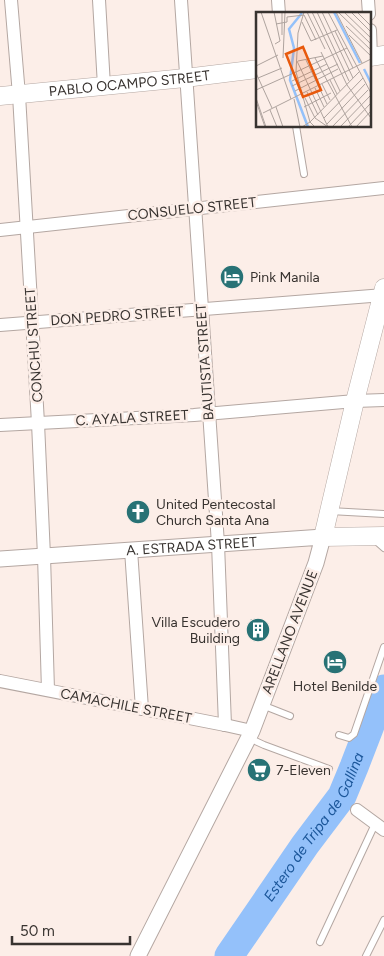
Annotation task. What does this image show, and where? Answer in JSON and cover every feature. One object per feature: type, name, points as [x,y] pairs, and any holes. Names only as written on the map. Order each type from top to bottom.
[{"type":"main road","name":"PABLO OCAMPO STREET","points":[[0,96],[256,69]]},
{"type":"main road","name":"ARELLANO AVENUE","points":[[323,537],[355,401],[384,292]]},
{"type":"main road","name":"A. ESTRADA STREET","points":[[323,537],[377,536]]},
{"type":"street","name":"CONCHU STREET","points":[[11,0],[19,95],[38,423],[48,690]]},
{"type":"street","points":[[99,0],[104,86]]},
{"type":"street","name":"BAUTISTA STREET","points":[[181,0],[218,544],[225,725]]},
{"type":"street","points":[[372,40],[375,56]]},
{"type":"street","name":"CONSUELO STREET","points":[[0,230],[384,188]]},
{"type":"street","name":"DON PEDRO STREET","points":[[0,325],[202,310],[384,292]]},
{"type":"street","name":"C. AYALA STREET","points":[[0,426],[209,414],[384,400]]},
{"type":"street","name":"A. ESTRADA STREET","points":[[0,559],[323,537]]},
{"type":"street","name":"ARELLANO AVENUE","points":[[138,956],[250,735],[316,563],[323,537]]},
{"type":"street","points":[[131,550],[142,709]]},
{"type":"street","name":"CAMACHILE STREET","points":[[0,681],[225,725],[250,735]]},
{"type":"street","points":[[357,810],[380,827]]},
{"type":"lane","points":[[296,128],[304,174]]},
{"type":"lane","points":[[329,511],[384,514]]},
{"type":"lane","points":[[377,536],[384,548]]},
{"type":"lane","points":[[339,735],[349,738],[354,734],[384,646]]},
{"type":"lane","points":[[262,705],[290,716]]},
{"type":"lane","points":[[250,735],[264,745],[329,769]]},
{"type":"lane","points":[[320,942],[380,827]]},
{"type":"lane","points":[[366,956],[384,920]]},
{"type":"waterway","name":"Estero de Tripa de Gallina","points":[[229,956],[305,845],[342,796],[384,689]]},
{"type":"place","name":"Pink Manila","points":[[232,277]]},
{"type":"place","name":"United Pentecostal Church Santa Ana","points":[[138,512]]},
{"type":"place","name":"Villa Escudero Building","points":[[258,630]]},
{"type":"place","name":"Hotel Benilde","points":[[335,662]]},
{"type":"place","name":"7-Eleven","points":[[259,770]]}]
